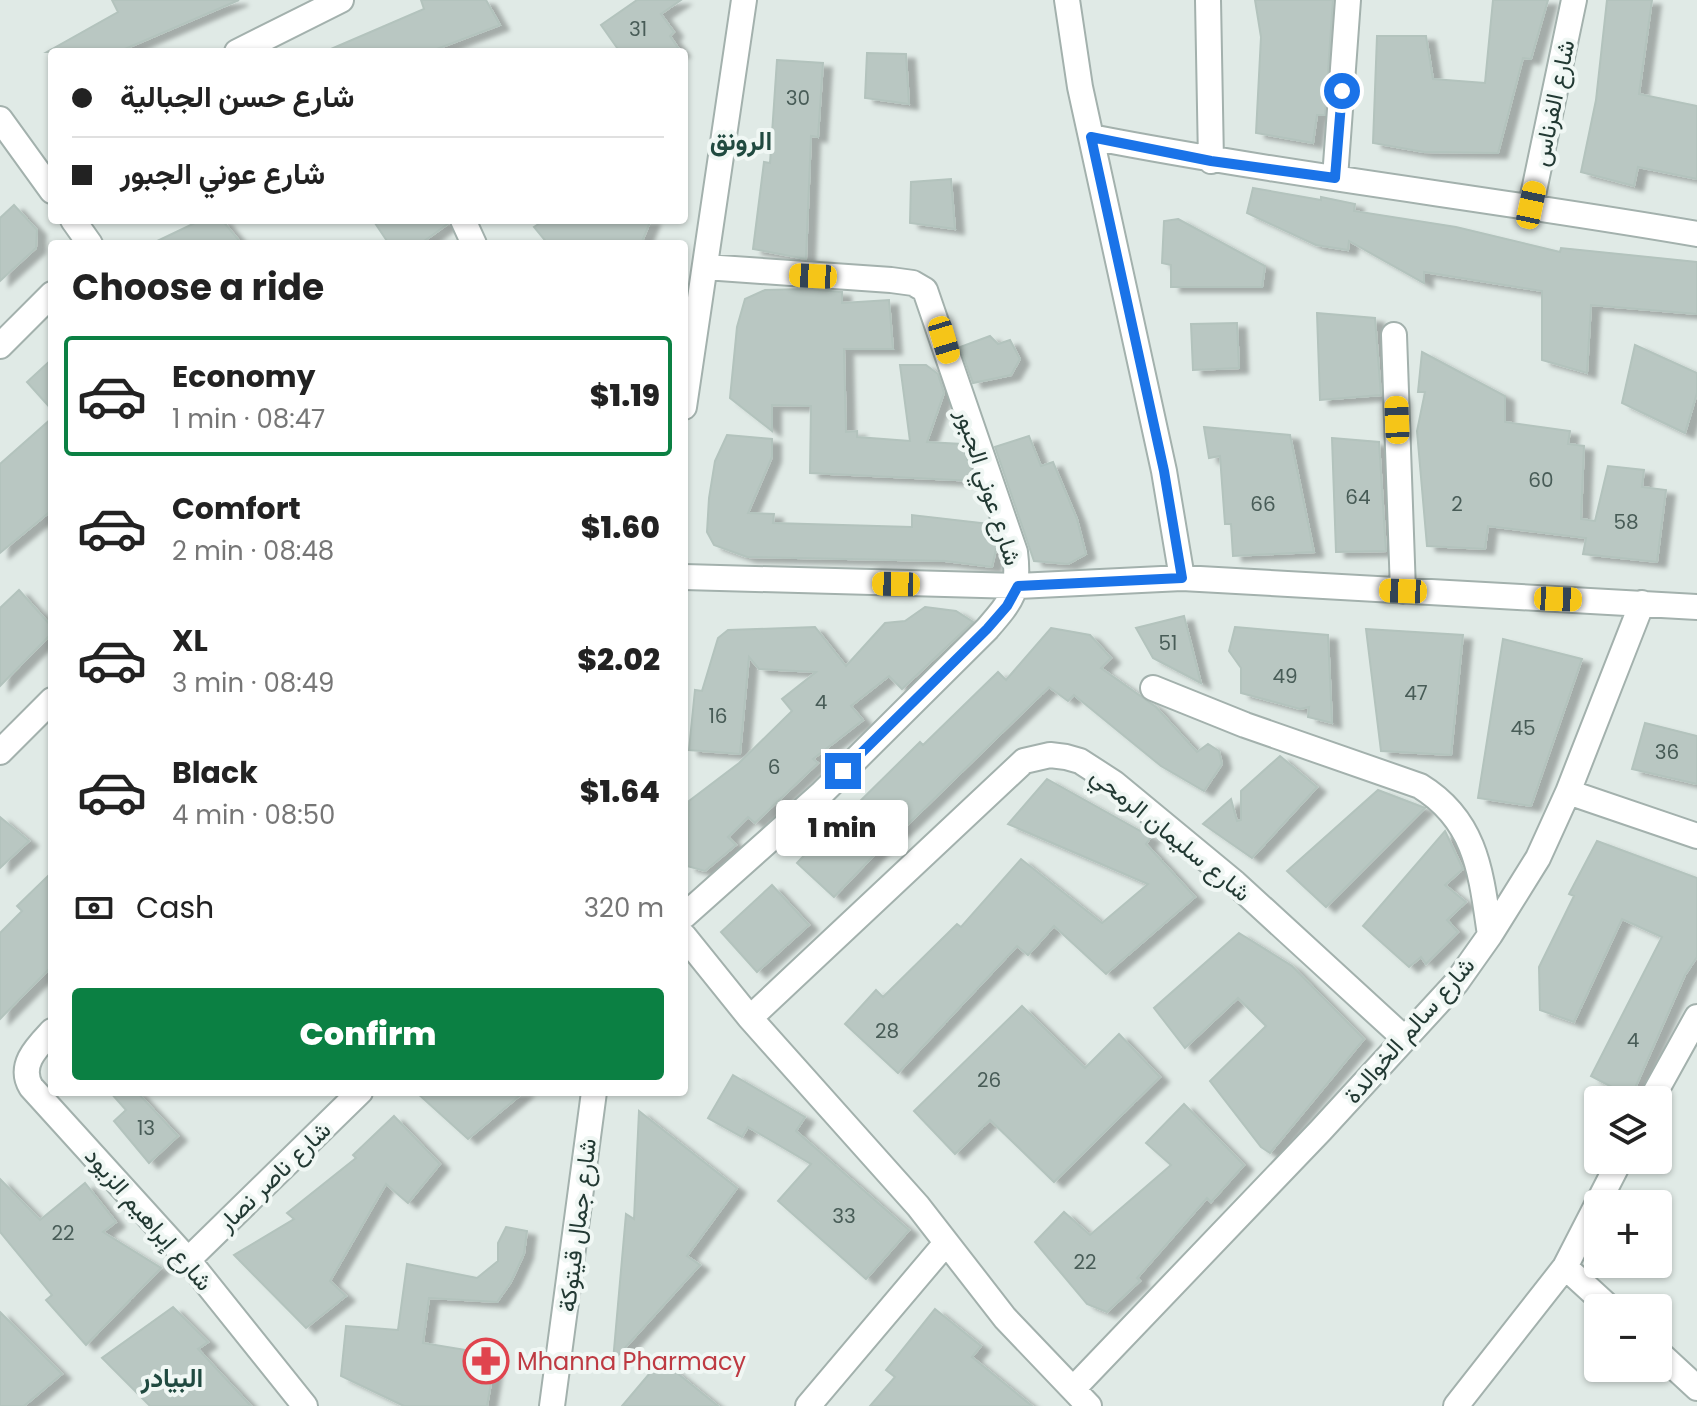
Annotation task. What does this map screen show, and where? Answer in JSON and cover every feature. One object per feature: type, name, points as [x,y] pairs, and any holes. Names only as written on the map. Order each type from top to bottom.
[{"type":"street","points":[[245,48],[341,0]]},
{"type":"street","points":[[688,380],[744,0]]},
{"type":"street","points":[[1067,0],[1091,137],[1164,471],[1182,578]]},
{"type":"street","points":[[1208,0],[1211,161]]},
{"type":"street","points":[[1335,178],[1348,0]]},
{"type":"street","name":"شارع الفرناس","points":[[1531,205],[1574,0]]},
{"type":"street","points":[[0,119],[42,156],[48,177]]},
{"type":"street","points":[[1091,137],[1211,161],[1531,205],[1697,234]]},
{"type":"street","name":"شارع عوني الجبور","points":[[688,912],[821,794],[987,629],[1007,606],[1018,586],[1011,541],[970,427],[931,300],[925,290],[913,283],[891,280],[705,267]]},
{"type":"street","points":[[0,346],[48,298]]},
{"type":"street","points":[[1394,335],[1403,591]]},
{"type":"street","points":[[688,577],[1018,586],[1182,578],[1697,607]]},
{"type":"street","name":"شارع سالم الخوالدة","points":[[1082,1397],[1206,1252],[1456,983],[1490,935],[1538,858],[1568,792],[1642,603]]},
{"type":"street","points":[[1153,688],[1245,725],[1420,786],[1439,798],[1456,815],[1479,866],[1490,935]]},
{"type":"street","points":[[0,752],[48,704]]},
{"type":"street","name":"شارع سليمان الرمحي","points":[[750,1018],[1024,761],[1050,755],[1080,761],[1114,783],[1235,883],[1404,1038]]},
{"type":"street","points":[[1568,792],[1697,836]]},
{"type":"street","points":[[688,941],[750,1018],[918,1206],[1005,1318],[1082,1397]]},
{"type":"street","points":[[1659,1086],[1697,1017]]},
{"type":"street","name":"شارع إبراهيم الزيود","points":[[48,1036],[27,1064],[25,1077],[31,1087],[188,1260],[305,1406]]},
{"type":"street","name":"شارع ناصر نصار","points":[[188,1260],[356,1096]]},
{"type":"street","name":"شارع جمال قيتوكة","points":[[552,1406],[593,1096]]},
{"type":"street","points":[[1456,1406],[1565,1267],[1613,1174]]},
{"type":"street","points":[[808,1406],[946,1243]]},
{"type":"street","points":[[1565,1267],[1595,1294]]},
{"type":"street","points":[[1672,1365],[1697,1388]]},
{"type":"building","points":[[112,0],[239,0],[127,48],[54,48],[118,12]]},
{"type":"building","points":[[421,0],[486,0],[500,25],[440,48],[333,48],[424,9]]},
{"type":"building","points":[[637,0],[681,0],[661,14],[674,32],[670,36],[678,48],[617,48],[601,25]]},
{"type":"building","points":[[1255,0],[1333,0],[1325,115],[1317,115],[1313,143],[1256,133],[1261,37]]},
{"type":"building","points":[[1493,0],[1548,0],[1531,59],[1523,58],[1498,153],[1424,152],[1373,143],[1377,36],[1426,36],[1433,79],[1485,83]]},
{"type":"building","points":[[1607,0],[1652,0],[1639,94],[1697,106],[1697,179],[1638,167],[1634,186],[1581,172],[1596,100]]},
{"type":"building","points":[[867,53],[906,54],[909,104],[865,98]]},
{"type":"building","points":[[777,60],[823,63],[818,137],[811,136],[806,259],[753,249],[764,162],[770,163]]},
{"type":"building","points":[[951,179],[955,229],[910,223],[911,182]]},
{"type":"building","points":[[1253,188],[1355,204],[1354,211],[1456,227],[1560,252],[1561,248],[1697,262],[1697,314],[1591,305],[1587,373],[1542,360],[1542,291],[1424,272],[1424,283],[1349,241],[1348,250],[1316,245],[1247,213]]},
{"type":"building","points":[[14,205],[37,230],[36,248],[0,281],[0,218]]},
{"type":"building","points":[[1178,219],[1265,266],[1262,287],[1171,287],[1171,265],[1162,263],[1164,221]]},
{"type":"building","points":[[193,224],[225,224],[239,240],[159,240]]},
{"type":"building","points":[[376,224],[448,224],[426,240],[386,240]]},
{"type":"building","points":[[539,224],[649,224],[643,240],[545,240],[534,227]]},
{"type":"building","points":[[765,290],[842,292],[842,303],[889,300],[893,349],[844,349],[846,432],[857,431],[857,437],[910,441],[900,365],[926,365],[938,374],[944,393],[927,442],[962,444],[975,481],[810,473],[811,406],[772,405],[772,431],[730,398],[737,327],[745,299]]},
{"type":"building","points":[[1317,313],[1375,318],[1381,395],[1320,400]]},
{"type":"building","points":[[1237,323],[1239,368],[1193,370],[1191,324]]},
{"type":"building","points":[[990,336],[998,344],[1010,340],[1020,359],[1011,375],[973,383],[960,347]]},
{"type":"building","points":[[1635,345],[1697,373],[1697,393],[1685,433],[1622,403]]},
{"type":"building","points":[[1422,352],[1505,396],[1505,422],[1570,431],[1568,444],[1584,446],[1581,519],[1595,521],[1608,466],[1644,470],[1642,487],[1666,490],[1657,562],[1583,554],[1586,538],[1488,526],[1485,549],[1427,546],[1417,431],[1425,392],[1418,392]]},
{"type":"building","points":[[48,363],[48,406],[27,382]]},
{"type":"building","points":[[48,422],[48,513],[0,553],[0,464]]},
{"type":"building","points":[[1204,427],[1290,435],[1314,552],[1233,556],[1231,524],[1225,524],[1220,456],[1209,458]]},
{"type":"building","points":[[727,435],[772,439],[772,457],[748,513],[774,514],[773,523],[912,527],[912,515],[989,524],[997,545],[992,567],[945,561],[747,557],[714,545],[707,532],[709,498],[715,461]]},
{"type":"building","points":[[1029,436],[1041,466],[1053,462],[1077,519],[1086,554],[1068,564],[1034,561],[995,447]]},
{"type":"building","points":[[1332,438],[1379,442],[1386,551],[1336,552]]},
{"type":"building","points":[[19,590],[48,623],[48,637],[0,686],[0,608]]},
{"type":"building","points":[[925,607],[956,611],[973,622],[902,689],[889,676],[851,706],[863,720],[813,759],[818,763],[755,823],[748,817],[728,837],[736,845],[705,871],[688,866],[689,801],[739,763],[792,711],[782,699],[816,672],[759,669],[749,657],[740,754],[689,750],[695,690],[702,691],[718,638],[728,630],[815,627],[846,666],[885,623],[905,621]]},
{"type":"building","points":[[1184,616],[1201,683],[1153,658],[1136,628]]},
{"type":"building","points":[[1235,627],[1328,635],[1332,723],[1308,717],[1309,707],[1300,709],[1241,693],[1241,668],[1229,651]]},
{"type":"building","points":[[1051,628],[1090,635],[1111,658],[1101,668],[1156,707],[1197,752],[1208,744],[1219,751],[1222,764],[1204,791],[1161,766],[1074,695],[1068,701],[1049,687],[900,832],[898,830],[834,897],[797,863],[845,812],[847,814],[920,742],[923,745],[998,672],[1006,680]]},
{"type":"building","points":[[1366,629],[1463,635],[1451,755],[1381,751]]},
{"type":"building","points":[[1503,639],[1582,659],[1531,806],[1478,798]]},
{"type":"building","points":[[1645,723],[1697,736],[1697,784],[1632,769]]},
{"type":"building","points":[[1280,756],[1317,787],[1252,858],[1203,824],[1231,799],[1237,821],[1241,820],[1241,791]]},
{"type":"building","points":[[1047,779],[1151,837],[1146,844],[1195,897],[1106,974],[1054,926],[1028,955],[1017,946],[898,1073],[845,1024],[876,990],[883,997],[957,924],[961,927],[1021,859],[1102,923],[1148,884],[1008,824]]},
{"type":"building","points":[[1378,790],[1425,808],[1326,907],[1287,871]]},
{"type":"building","points":[[0,817],[29,841],[0,868]]},
{"type":"building","points":[[1445,831],[1463,869],[1445,885],[1466,902],[1447,920],[1458,932],[1426,964],[1421,957],[1409,967],[1363,926]]},
{"type":"building","points":[[1597,841],[1697,878],[1697,957],[1685,975],[1636,1086],[1610,1086],[1591,1076],[1662,937],[1622,919],[1574,1022],[1540,1010],[1539,967],[1574,896],[1569,894]]},
{"type":"building","points":[[48,876],[48,970],[0,1019],[0,933],[22,911],[17,906]]},
{"type":"building","points":[[772,885],[809,925],[757,972],[721,932]]},
{"type":"building","points":[[1239,933],[1292,966],[1364,1039],[1270,1153],[1261,1147],[1210,1081],[1266,1026],[1238,998],[1185,1048],[1154,1008]]},
{"type":"building","points":[[1022,1006],[1085,1068],[1119,1034],[1160,1077],[1054,1182],[990,1120],[955,1154],[914,1111]]},
{"type":"building","points":[[733,1075],[805,1117],[796,1131],[909,1230],[866,1279],[778,1201],[811,1164],[748,1127],[742,1137],[708,1118]]},
{"type":"building","points":[[114,1096],[141,1096],[178,1136],[149,1163],[114,1121],[126,1110]]},
{"type":"building","points":[[420,1096],[519,1096],[468,1139]]},
{"type":"building","points":[[1184,1104],[1244,1165],[1211,1202],[1207,1198],[1137,1278],[1140,1281],[1107,1312],[1087,1304],[1035,1242],[1064,1212],[1090,1235],[1171,1165],[1146,1143]]},
{"type":"building","points":[[639,1111],[737,1188],[687,1256],[700,1265],[613,1361],[626,1214],[634,1219]]},
{"type":"building","points":[[394,1116],[440,1164],[408,1203],[386,1184],[330,1281],[346,1296],[306,1328],[234,1255],[294,1219],[287,1213],[356,1158],[353,1155]]},
{"type":"building","points":[[0,1179],[40,1220],[85,1183],[116,1222],[103,1232],[161,1268],[86,1345],[46,1300],[52,1295],[0,1232]]},
{"type":"building","points":[[506,1227],[527,1231],[524,1254],[497,1302],[429,1298],[423,1343],[496,1355],[487,1406],[404,1406],[341,1376],[346,1326],[398,1330],[407,1264],[477,1278],[498,1261],[498,1243]]},
{"type":"building","points":[[173,1307],[208,1342],[198,1349],[251,1406],[150,1406],[102,1358]]},
{"type":"building","points":[[935,1309],[981,1346],[972,1357],[1032,1406],[870,1406],[895,1377],[886,1370]]},
{"type":"building","points":[[0,1312],[62,1374],[24,1406],[0,1406]]},
{"type":"building","points":[[661,1360],[718,1406],[622,1406]]},
{"type":"place","name":"Mhanna Pharmacy","points":[[486,1361]]},
{"type":"district","name":"الرونق","points":[[741,141]]},
{"type":"district","name":"البيادر","points":[[172,1378]]},
{"type":"route","points":[[843,771],[987,629],[1007,606],[1018,586],[1182,578],[1164,471],[1091,137],[1211,161],[1335,178],[1342,91]]}]
